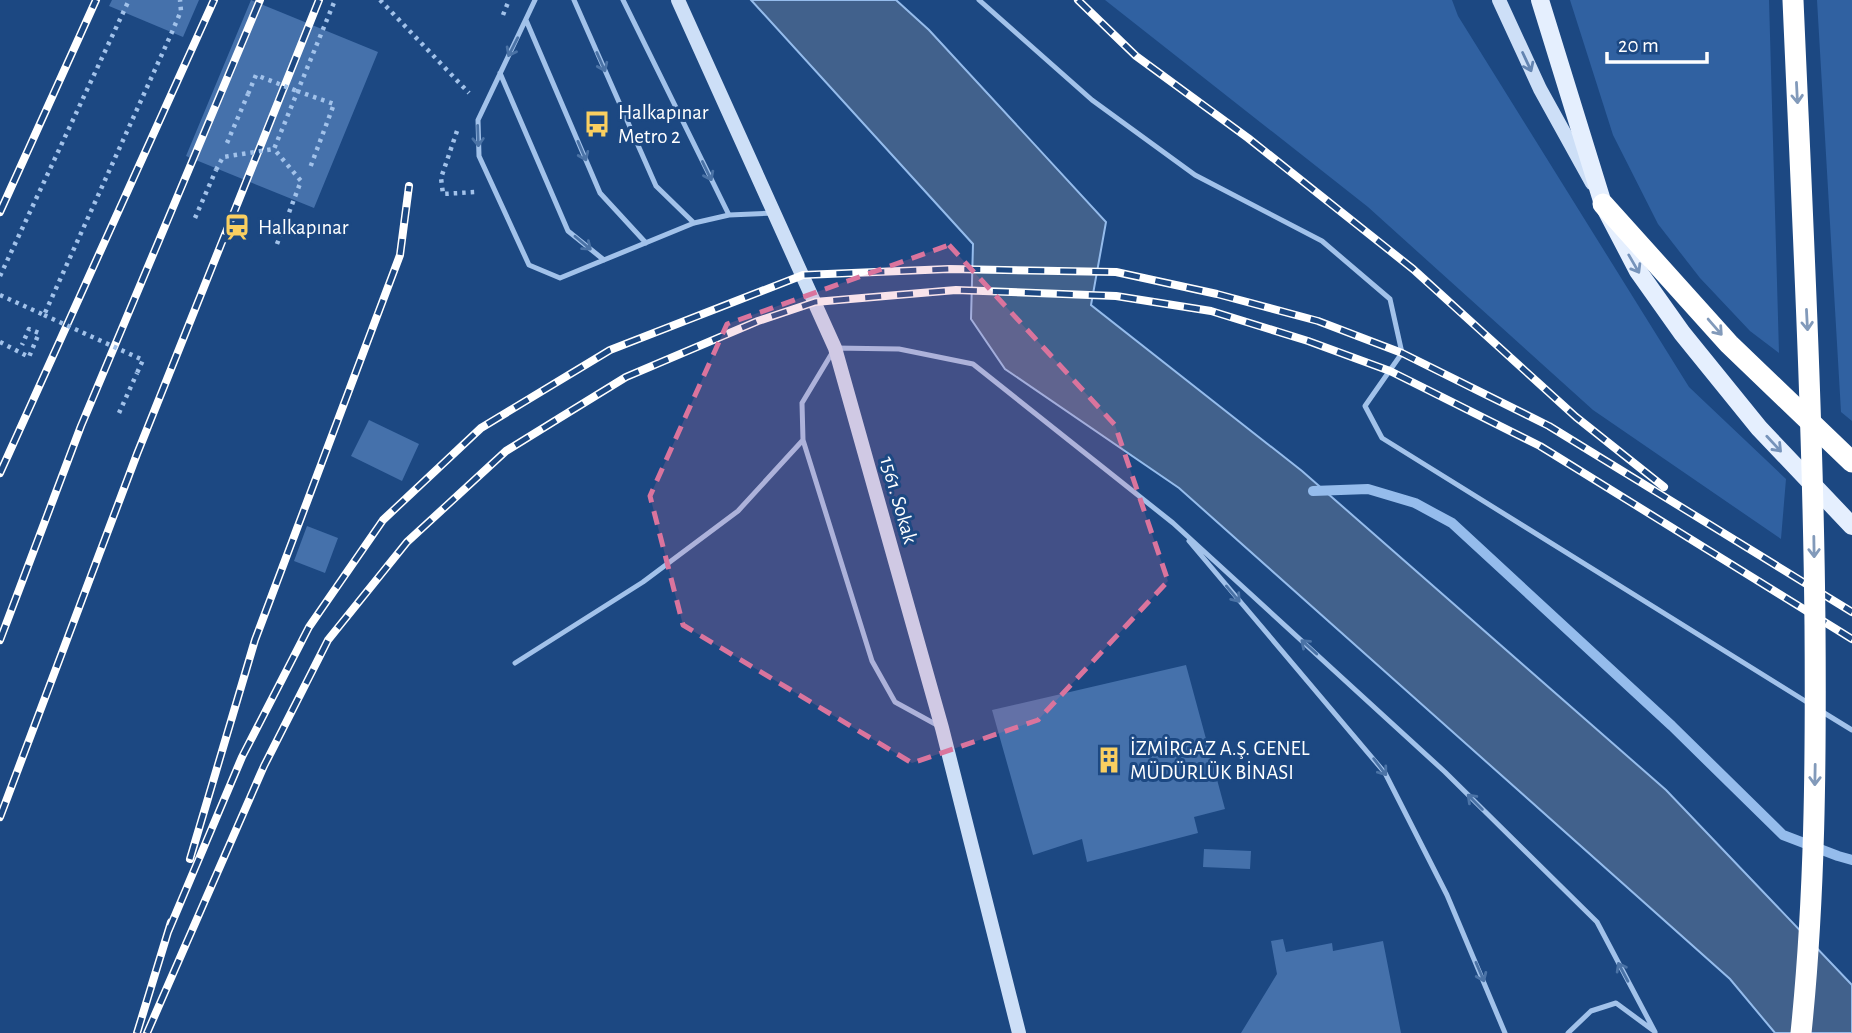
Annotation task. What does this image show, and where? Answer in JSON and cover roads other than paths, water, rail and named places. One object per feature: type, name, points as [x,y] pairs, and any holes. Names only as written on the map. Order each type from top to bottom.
[{"type":"highway","points":[[1793,0],[1809,353],[1816,714],[1812,887],[1801,1033]]},
{"type":"highway","points":[[1603,204],[1729,344],[1852,462]]},
{"type":"main road","name":"1561. Sokak","points":[[678,0],[835,348],[942,728],[1019,1033]]},
{"type":"main road","points":[[1499,0],[1540,89],[1638,271],[1682,333],[1759,428],[1852,526]]},
{"type":"main road","points":[[1540,0],[1603,204]]},
{"type":"lane","points":[[534,0],[478,120],[479,156],[529,265],[561,278],[694,223],[729,215],[775,213]]},
{"type":"lane","points":[[574,0],[656,186],[694,223]]},
{"type":"lane","points":[[623,0],[729,215]]},
{"type":"lane","points":[[979,0],[1102,108],[1195,174],[1322,241],[1390,299],[1402,353],[1365,406],[1382,438],[1852,730]]},
{"type":"lane","points":[[526,20],[600,192],[646,243]]},
{"type":"lane","points":[[500,73],[568,231],[604,260]]},
{"type":"lane","points":[[942,728],[895,702],[872,661],[803,440],[802,403],[835,348],[899,349],[973,364],[1173,523],[1446,772],[1597,922],[1656,1033]]},
{"type":"lane","points":[[515,663],[643,582],[738,511],[803,440]]},
{"type":"lane","points":[[1173,523],[1385,772],[1447,895],[1505,1033]]},
{"type":"lane","points":[[1568,1033],[1591,1010],[1616,1003],[1656,1033]]},
{"type":"waterway","points":[[1313,491],[1368,489],[1415,503],[1452,523],[1672,726],[1783,835],[1852,860]]},
{"type":"railway","points":[[0,212],[96,0]]},
{"type":"railway","points":[[0,473],[214,0]]},
{"type":"railway","points":[[0,640],[81,426],[260,0]]},
{"type":"railway","points":[[0,817],[137,454],[319,0]]},
{"type":"railway","points":[[1078,0],[1136,56],[1248,138],[1413,269],[1576,417],[1664,487]]},
{"type":"railway","points":[[190,859],[255,640],[400,255],[409,186]]},
{"type":"railway","points":[[168,932],[242,757],[309,627],[383,520],[481,428],[610,350],[803,275],[949,269],[1116,272],[1217,294],[1318,321],[1402,353],[1549,426],[1852,612]]},
{"type":"railway","points":[[147,1033],[264,766],[328,640],[407,542],[506,451],[626,377],[758,321],[815,302],[956,290],[1116,296],[1211,311],[1308,341],[1390,371],[1540,446],[1852,639]]},
{"type":"railway","points":[[137,1033],[171,922]]},
{"type":"place","name":"Halkapınar Metro 2","points":[[597,124]]},
{"type":"place","name":"Halkapınar","points":[[237,227]]},
{"type":"place","name":"İZMİRGAZ A.Ş. GENEL MÜDÜRLÜK BİNASI","points":[[1109,760]]}]
